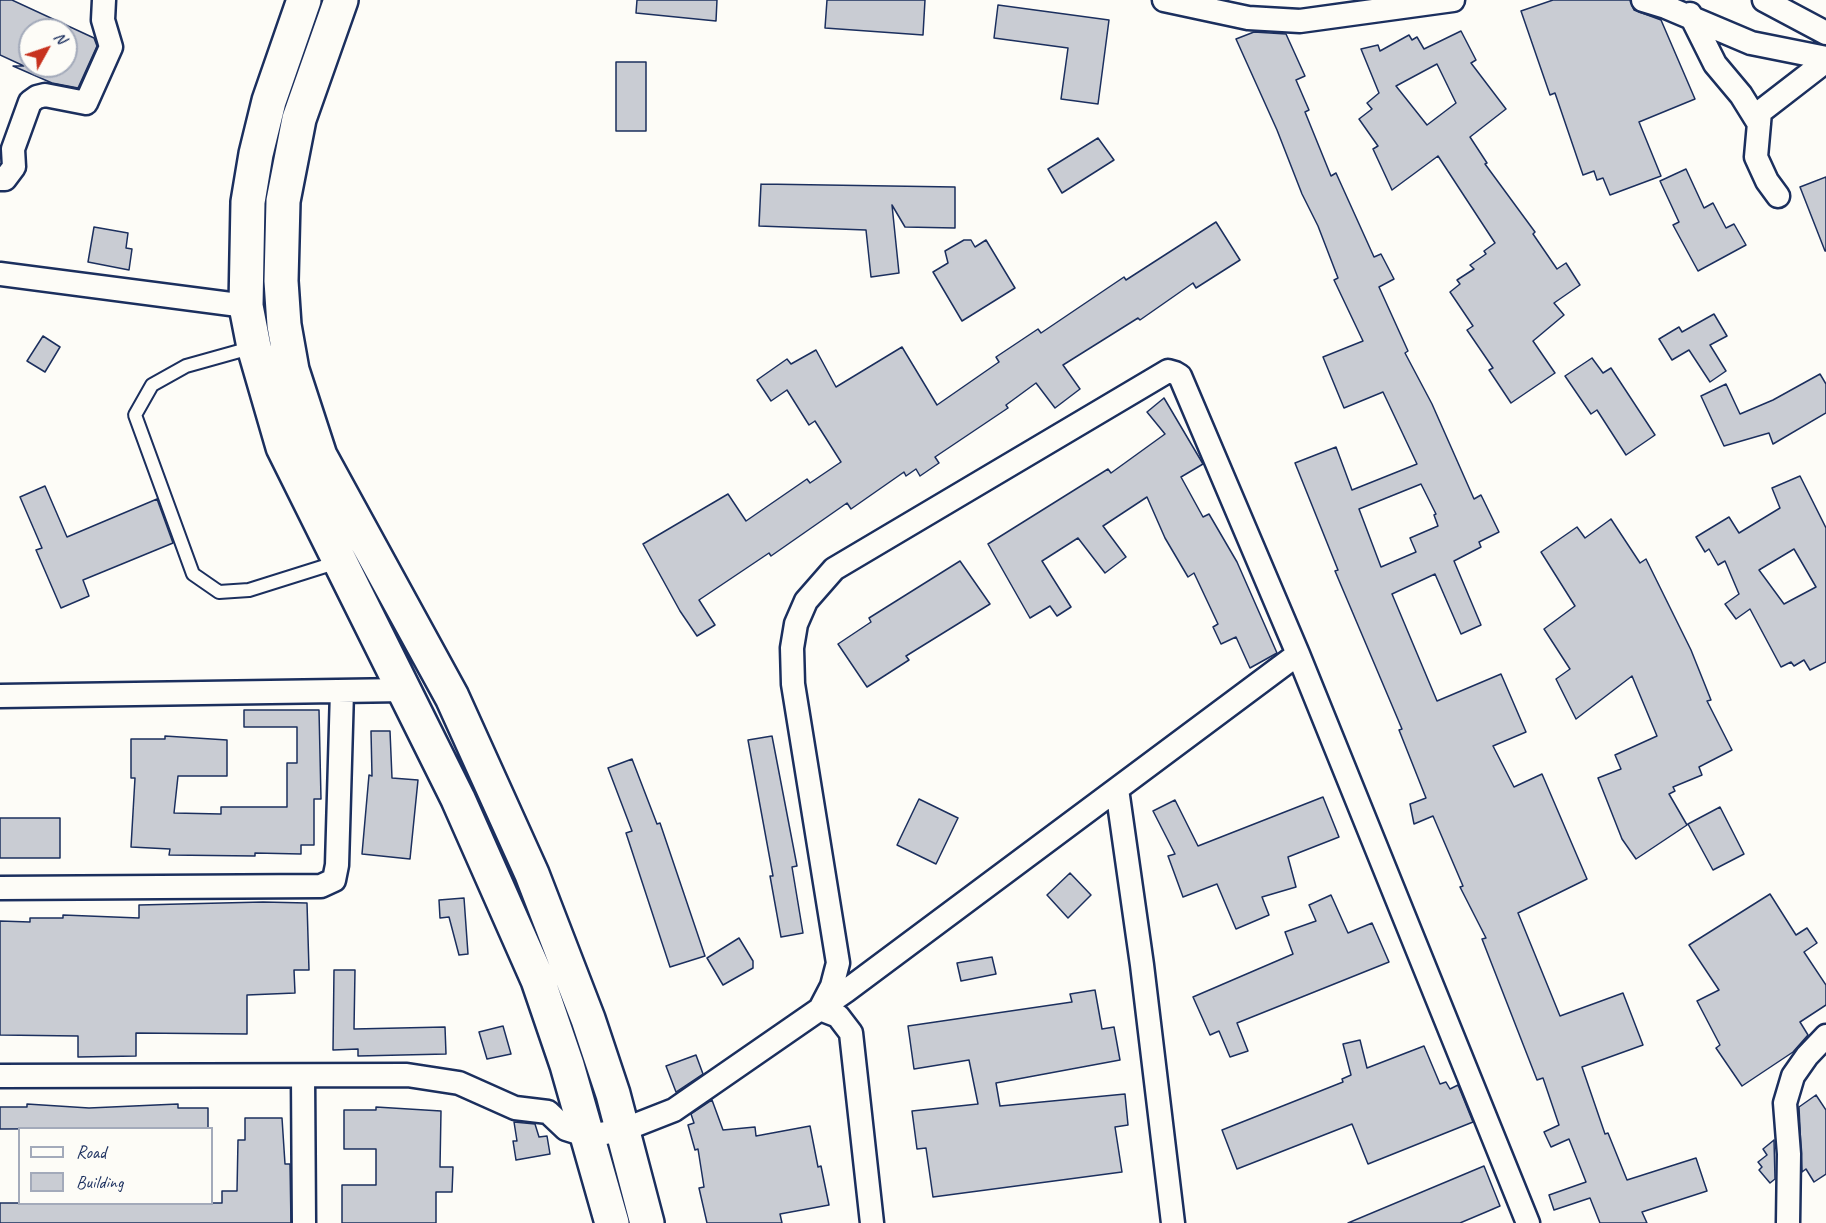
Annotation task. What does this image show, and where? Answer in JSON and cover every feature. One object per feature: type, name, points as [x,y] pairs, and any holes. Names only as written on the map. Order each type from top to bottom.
[{"type":"highway","points":[[304,0],[269,101],[256,154],[248,202],[246,306],[254,347],[283,447],[458,799],[534,970],[567,1065],[612,1223]]},
{"type":"highway","points":[[341,0],[299,119],[283,201],[281,281],[284,325],[292,370],[320,456],[452,697],[506,812],[588,1019],[623,1130],[647,1223]]},
{"type":"street","points":[[0,179],[5,179],[14,167],[13,149],[30,102],[45,95],[86,103],[111,47],[103,20],[104,0]]},
{"type":"street","points":[[1164,0],[1248,18],[1300,21],[1453,0]]},
{"type":"street","points":[[1643,0],[1666,7],[1687,9],[1751,43],[1826,59]]},
{"type":"street","points":[[1764,0],[1826,33]]},
{"type":"street","points":[[1797,0],[1803,18],[1826,33]]},
{"type":"street","points":[[1687,9],[1715,64],[1741,95],[1759,124]]},
{"type":"street","points":[[1778,196],[1767,181],[1756,157],[1760,112],[1826,59]]},
{"type":"street","points":[[0,274],[246,306]]},
{"type":"street","points":[[820,1009],[832,986],[838,963],[793,684],[792,648],[796,624],[806,601],[834,569],[1168,371],[1180,376],[1298,654],[1528,1223]]},
{"type":"street","points":[[0,1076],[407,1075],[459,1083],[515,1108],[548,1112],[566,1129],[588,1136],[623,1130],[674,1110],[820,1009],[1298,654]]},
{"type":"street","points":[[0,696],[405,690]]},
{"type":"street","points":[[0,888],[321,886],[334,880],[337,865],[342,691]]},
{"type":"street","points":[[1117,789],[1142,965],[1173,1223]]},
{"type":"street","points":[[820,1009],[838,1016],[851,1033],[872,1223]]},
{"type":"street","points":[[1788,1223],[1789,1154],[1785,1103],[1793,1076],[1807,1056],[1826,1036]]},
{"type":"street","points":[[303,1076],[304,1223]]},
{"type":"lane","points":[[254,347],[186,366],[152,385],[135,415],[193,574],[219,592],[249,590],[339,561]]},
{"type":"building","points":[[0,0],[12,0],[51,18],[18,18],[18,63],[0,55]]},
{"type":"building","points":[[637,0],[717,0],[716,21],[636,13]]},
{"type":"building","points":[[827,0],[925,0],[923,35],[825,28]]},
{"type":"building","points":[[1553,0],[1630,0],[1634,10],[1661,20],[1695,99],[1639,122],[1661,176],[1610,195],[1603,178],[1597,180],[1594,171],[1583,175],[1555,93],[1550,95],[1521,11]]},
{"type":"building","points":[[998,5],[1109,20],[1098,104],[1061,99],[1068,48],[994,38]]},
{"type":"building","points":[[78,31],[94,38],[97,46],[78,88],[52,83],[41,78],[78,78]]},
{"type":"building","points":[[1461,31],[1476,60],[1471,63],[1506,109],[1470,137],[1487,163],[1485,164],[1535,232],[1533,234],[1557,269],[1566,263],[1580,285],[1554,303],[1564,315],[1533,341],[1555,373],[1511,403],[1489,370],[1493,368],[1467,330],[1473,326],[1450,292],[1460,284],[1457,280],[1474,269],[1470,265],[1486,254],[1484,251],[1495,243],[1438,156],[1392,190],[1373,149],[1378,146],[1359,119],[1372,109],[1367,103],[1379,93],[1361,49],[1378,45],[1380,51],[1409,35],[1412,40],[1417,37],[1424,49]],"holes":[[[1437,64],[1456,103],[1427,125],[1396,86]]]},
{"type":"building","points":[[1254,32],[1286,34],[1305,76],[1296,80],[1309,110],[1305,112],[1331,176],[1336,173],[1374,257],[1381,254],[1394,279],[1379,287],[1408,351],[1405,353],[1432,404],[1474,499],[1481,495],[1499,532],[1479,542],[1481,547],[1454,561],[1481,625],[1461,634],[1435,574],[1392,594],[1437,701],[1501,674],[1526,732],[1493,746],[1514,787],[1542,774],[1587,879],[1518,913],[1560,1016],[1623,993],[1643,1045],[1582,1067],[1605,1134],[1608,1133],[1627,1180],[1696,1158],[1707,1191],[1642,1212],[1647,1223],[1600,1223],[1590,1198],[1554,1210],[1549,1195],[1586,1182],[1569,1139],[1551,1147],[1544,1132],[1559,1125],[1543,1078],[1537,1080],[1482,939],[1486,938],[1460,887],[1463,886],[1433,816],[1414,824],[1410,804],[1426,798],[1399,730],[1402,729],[1335,571],[1338,570],[1295,463],[1336,447],[1352,490],[1417,464],[1383,392],[1344,408],[1323,357],[1363,341],[1334,280],[1338,278],[1318,226],[1302,194],[1277,130],[1236,39]],"holes":[[[1421,484],[1436,514],[1434,515],[1438,526],[1410,538],[1416,552],[1381,567],[1359,509]]]},
{"type":"building","points":[[616,62],[646,62],[646,131],[616,131]]},
{"type":"building","points":[[1098,138],[1114,160],[1062,193],[1048,169]]},
{"type":"building","points":[[1686,169],[1704,208],[1713,203],[1726,228],[1734,224],[1746,245],[1698,271],[1673,225],[1679,222],[1660,181]]},
{"type":"building","points":[[1826,177],[1826,251],[1825,251],[1800,187]]},
{"type":"building","points":[[761,184],[955,187],[955,228],[905,227],[892,205],[899,273],[871,277],[866,230],[759,226]]},
{"type":"building","points":[[1216,222],[1240,260],[1196,288],[1193,283],[1140,320],[1138,318],[1063,365],[1080,389],[1055,408],[1036,383],[1006,405],[1008,408],[935,457],[939,463],[920,476],[916,469],[906,476],[904,472],[851,509],[847,503],[771,556],[769,553],[699,600],[715,625],[697,636],[680,611],[643,544],[728,494],[746,521],[807,479],[810,483],[841,462],[815,421],[809,425],[787,390],[771,401],[757,380],[787,359],[791,364],[816,350],[836,387],[902,347],[937,405],[999,362],[996,357],[1038,329],[1041,333],[1124,277],[1126,280]]},
{"type":"building","points":[[94,227],[128,233],[126,248],[132,249],[129,270],[88,262]]},
{"type":"building","points":[[964,240],[971,240],[975,247],[986,240],[1015,288],[962,321],[933,272],[948,263],[945,251]]},
{"type":"building","points":[[1714,314],[1727,336],[1710,345],[1726,371],[1710,382],[1689,350],[1672,360],[1659,339],[1679,327],[1682,332]]},
{"type":"building","points":[[43,336],[60,347],[45,372],[27,361]]},
{"type":"building","points":[[1592,358],[1603,373],[1611,368],[1655,435],[1626,455],[1597,410],[1591,414],[1565,376]]},
{"type":"building","points":[[1820,374],[1826,384],[1826,413],[1773,444],[1769,433],[1724,446],[1701,396],[1726,384],[1740,414],[1773,400]]},
{"type":"building","points":[[1164,398],[1203,464],[1181,477],[1203,517],[1209,514],[1237,562],[1277,653],[1250,668],[1236,637],[1221,644],[1213,627],[1218,624],[1194,573],[1188,577],[1165,538],[1147,497],[1103,526],[1126,557],[1105,573],[1078,538],[1042,561],[1071,607],[1057,616],[1050,606],[1030,618],[988,544],[1108,469],[1111,473],[1165,434],[1147,412]]},
{"type":"building","points":[[1800,476],[1826,528],[1826,662],[1810,670],[1804,660],[1794,666],[1791,662],[1781,667],[1750,609],[1736,619],[1725,604],[1739,594],[1725,561],[1718,565],[1709,549],[1705,552],[1696,537],[1729,517],[1739,533],[1780,508],[1772,488]],"holes":[[[1794,549],[1816,587],[1784,604],[1759,570]]]},
{"type":"building","points":[[45,486],[67,537],[157,499],[173,543],[83,580],[89,596],[61,608],[36,550],[42,548],[20,497]]},
{"type":"building","points":[[1611,519],[1640,563],[1646,559],[1691,650],[1711,700],[1707,701],[1732,750],[1699,767],[1702,775],[1673,787],[1675,791],[1669,794],[1687,825],[1636,859],[1622,839],[1598,778],[1621,769],[1615,755],[1657,736],[1632,676],[1576,719],[1556,679],[1570,669],[1544,629],[1575,606],[1541,552],[1577,527],[1585,538]]},
{"type":"building","points":[[960,561],[990,604],[906,656],[909,660],[867,687],[838,644],[871,622],[869,618]]},
{"type":"building","points":[[244,710],[319,710],[321,799],[314,799],[314,845],[301,845],[301,854],[255,853],[255,856],[169,855],[170,849],[131,847],[135,778],[131,778],[131,739],[165,739],[165,736],[227,740],[227,776],[178,776],[174,813],[221,814],[221,807],[287,807],[287,763],[297,763],[297,727],[244,727]]},
{"type":"building","points":[[371,731],[390,731],[392,778],[418,780],[410,859],[362,854],[369,775],[372,776]]},
{"type":"building","points":[[772,736],[797,866],[792,867],[803,933],[781,937],[770,876],[773,876],[748,740]]},
{"type":"building","points":[[632,759],[657,824],[660,823],[705,956],[670,967],[626,833],[632,831],[608,768]]},
{"type":"building","points":[[1323,797],[1339,837],[1288,857],[1296,887],[1262,897],[1269,915],[1236,929],[1217,884],[1183,897],[1168,856],[1175,854],[1153,811],[1175,800],[1198,846]]},
{"type":"building","points":[[919,799],[958,818],[936,864],[897,845]]},
{"type":"building","points":[[1720,807],[1744,854],[1713,870],[1688,824]]},
{"type":"building","points":[[0,818],[60,818],[60,858],[0,858]]},
{"type":"building","points":[[1070,873],[1091,895],[1068,918],[1047,895]]},
{"type":"building","points":[[1770,894],[1796,935],[1807,928],[1817,943],[1804,952],[1826,985],[1826,1005],[1800,1022],[1808,1035],[1793,1052],[1742,1086],[1716,1048],[1720,1045],[1697,1001],[1719,990],[1689,945]]},
{"type":"building","points":[[1331,895],[1348,933],[1372,923],[1389,962],[1237,1023],[1248,1051],[1230,1057],[1219,1031],[1210,1035],[1193,997],[1293,954],[1285,932],[1316,921],[1309,905]]},
{"type":"building","points":[[464,898],[468,954],[459,955],[449,917],[440,918],[439,900]]},
{"type":"building","points":[[307,903],[309,970],[294,970],[295,993],[247,995],[247,1034],[136,1033],[136,1056],[78,1057],[78,1036],[0,1035],[0,921],[30,922],[30,918],[63,918],[63,915],[139,918],[139,905]]},
{"type":"building","points":[[739,938],[753,961],[753,968],[723,985],[707,958]]},
{"type":"building","points":[[992,957],[996,974],[961,981],[957,963]]},
{"type":"building","points":[[334,970],[355,970],[354,1029],[445,1027],[446,1054],[358,1056],[358,1049],[333,1050]]},
{"type":"building","points":[[1095,990],[1102,1029],[1114,1027],[1120,1060],[996,1083],[1000,1106],[1125,1094],[1128,1125],[1115,1127],[1122,1172],[933,1197],[926,1148],[917,1149],[912,1111],[978,1104],[969,1060],[914,1069],[908,1026],[1072,1002],[1070,994]]},
{"type":"building","points":[[503,1026],[511,1054],[487,1059],[479,1032]]},
{"type":"building","points":[[1360,1040],[1367,1068],[1424,1046],[1440,1084],[1446,1082],[1450,1089],[1458,1085],[1473,1122],[1368,1164],[1352,1124],[1237,1169],[1222,1130],[1343,1082],[1342,1079],[1351,1075],[1343,1044]]},
{"type":"building","points":[[696,1055],[703,1074],[676,1092],[666,1066]]},
{"type":"building","points":[[1816,1095],[1826,1110],[1826,1174],[1814,1182],[1806,1169],[1802,1172],[1799,1107]]},
{"type":"building","points":[[712,1100],[723,1130],[755,1127],[756,1136],[810,1126],[818,1167],[821,1166],[829,1205],[780,1214],[782,1223],[707,1223],[699,1188],[704,1187],[698,1149],[695,1150],[688,1125],[694,1123],[691,1114]]},
{"type":"building","points":[[27,1104],[89,1108],[178,1104],[178,1108],[208,1108],[208,1127],[18,1127],[18,1129],[0,1129],[0,1107],[27,1107]]},
{"type":"building","points":[[376,1107],[441,1111],[440,1167],[453,1167],[452,1192],[436,1192],[436,1223],[342,1223],[342,1185],[376,1185],[376,1149],[344,1149],[344,1110],[376,1110]]},
{"type":"building","points":[[245,1118],[282,1118],[285,1164],[290,1164],[291,1223],[0,1223],[0,1203],[18,1203],[18,1205],[213,1205],[213,1203],[222,1203],[222,1191],[237,1191],[238,1140],[245,1140]]},
{"type":"building","points":[[514,1122],[535,1124],[539,1137],[547,1136],[550,1154],[516,1160],[513,1141],[517,1141]]},
{"type":"building","points":[[1774,1140],[1775,1179],[1770,1183],[1759,1170],[1762,1167],[1758,1162],[1767,1155],[1763,1149]]},
{"type":"building","points":[[1484,1166],[1500,1206],[1460,1223],[1348,1223]]}]
